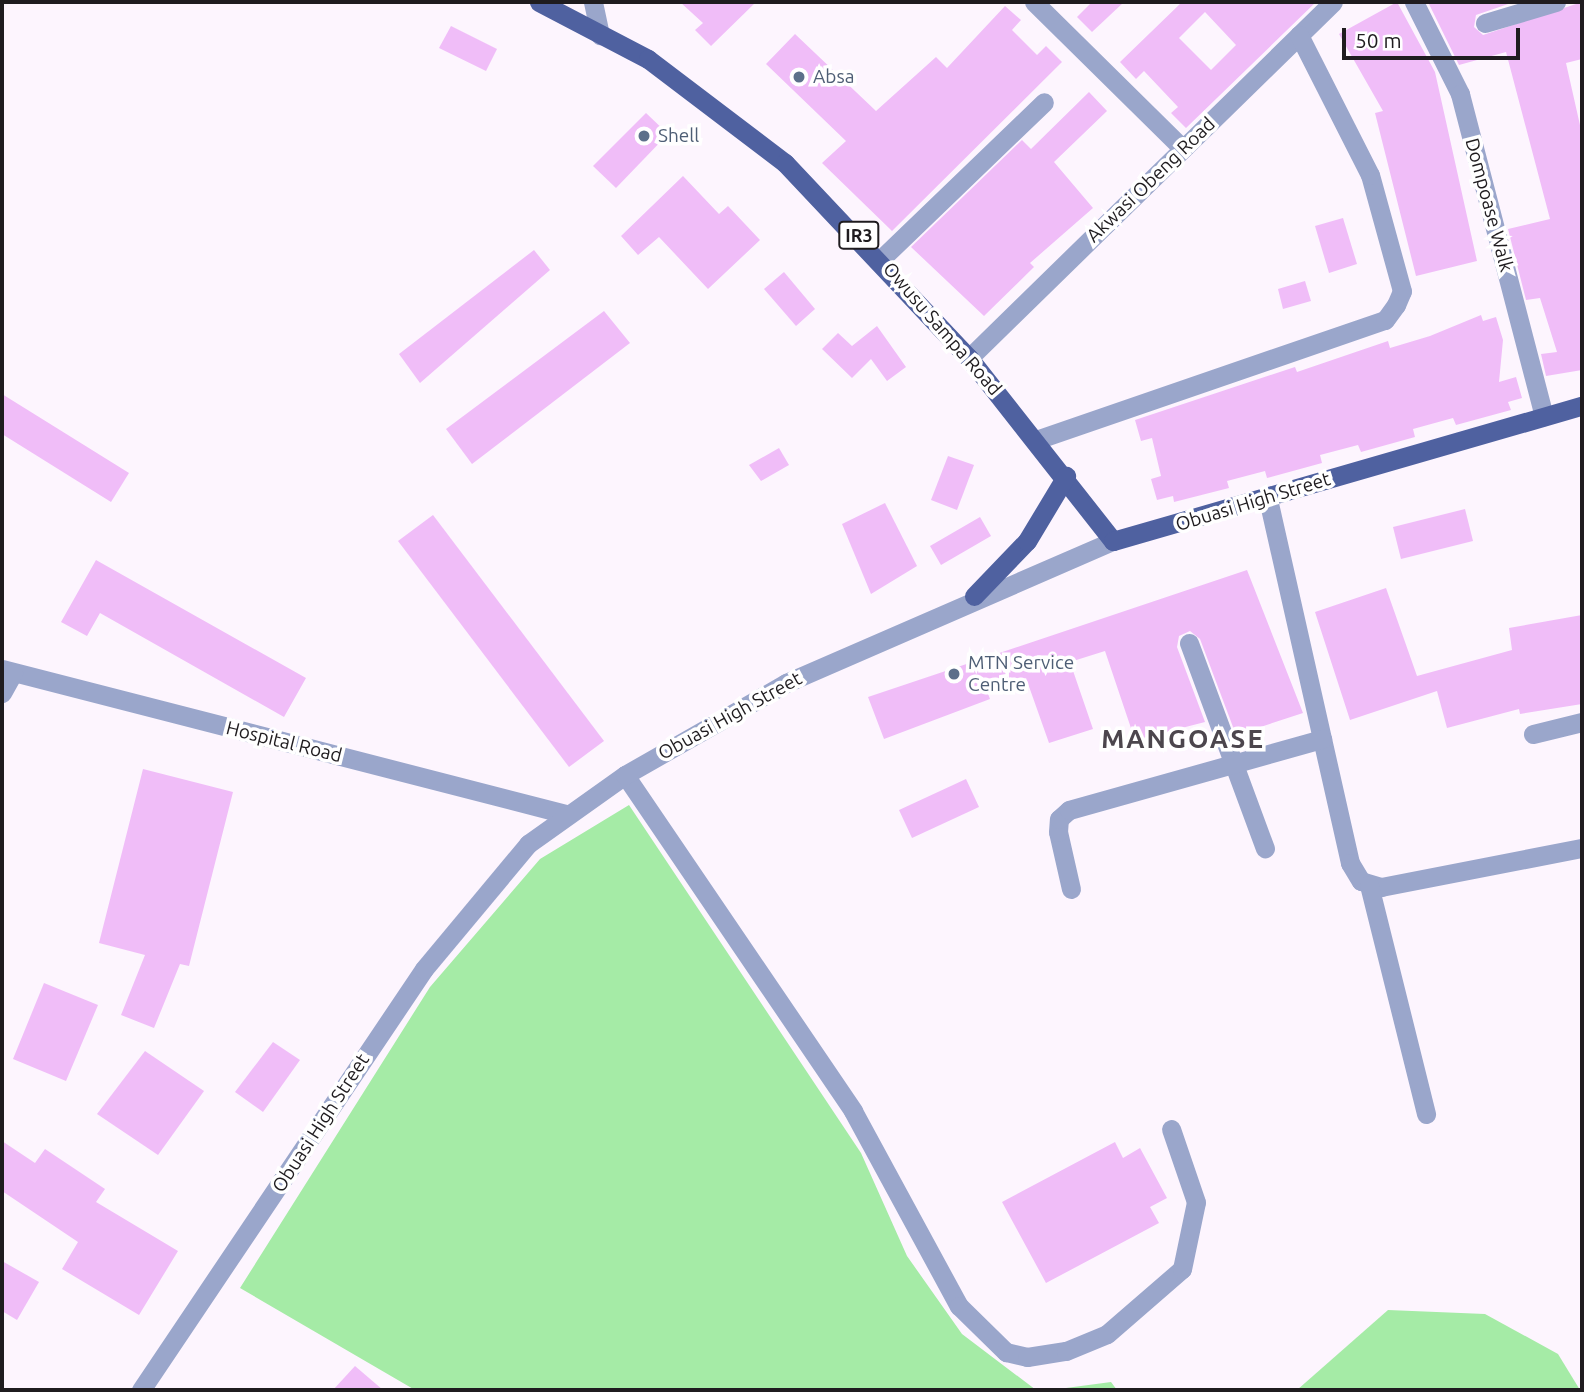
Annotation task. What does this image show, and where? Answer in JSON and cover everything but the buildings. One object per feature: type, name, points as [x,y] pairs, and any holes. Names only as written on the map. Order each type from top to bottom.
[{"type":"main road","name":"Owusu Sampa Road","points":[[539,2],[648,59],[785,163],[881,259],[969,358],[1066,476],[1114,541]]},
{"type":"main road","name":"Obuasi High Street","points":[[1114,541],[1268,499],[1582,405]]},
{"type":"main road","points":[[974,596],[1027,541],[1066,476]]},
{"type":"street","points":[[593,2],[600,35]]},
{"type":"street","points":[[1034,2],[1182,149]]},
{"type":"street","name":"Akwasi Obeng Road","points":[[969,358],[1333,2]]},
{"type":"street","name":"Dompoase Walk","points":[[1414,2],[1461,94],[1544,416]]},
{"type":"street","points":[[1485,23],[1556,2]]},
{"type":"street","points":[[1037,440],[1385,320],[1396,305],[1402,290],[1370,175],[1299,35]]},
{"type":"street","points":[[881,259],[1044,102]]},
{"type":"street","points":[[1268,499],[1350,863],[1369,885],[1426,1114]]},
{"type":"street","name":"Obuasi High Street","points":[[141,1390],[453,929],[494,878],[566,814],[625,775],[786,683],[974,596],[1114,541]]},
{"type":"street","points":[[1189,643],[1265,848]]},
{"type":"street","points":[[2,693],[8,671]]},
{"type":"street","name":"Hospital Road","points":[[8,671],[566,814]]},
{"type":"street","points":[[1533,734],[1582,722]]},
{"type":"street","points":[[1071,889],[1058,832],[1059,819],[1069,810],[1322,740]]},
{"type":"street","points":[[625,775],[853,1111],[959,1306],[1006,1352],[1027,1357],[1066,1351],[1107,1334],[1182,1269],[1196,1202],[1171,1129]]},
{"type":"street","points":[[1369,885],[1582,848]]},
{"type":"green space","points":[[629,805],[861,1153],[907,1256],[962,1334],[1036,1390],[415,1390],[240,1288],[430,987],[540,859]]},
{"type":"green space","points":[[1388,1310],[1485,1314],[1558,1354],[1580,1390],[1297,1390]]},
{"type":"green space","points":[[1111,1382],[1117,1390],[1051,1390]]},
{"type":"place","name":"Absa","points":[[799,77]]},
{"type":"place","name":"Shell","points":[[644,136]]},
{"type":"place","name":"MTN Service Centre","points":[[954,674]]},
{"type":"district","name":"MANGOASE","points":[[1183,739]]}]
